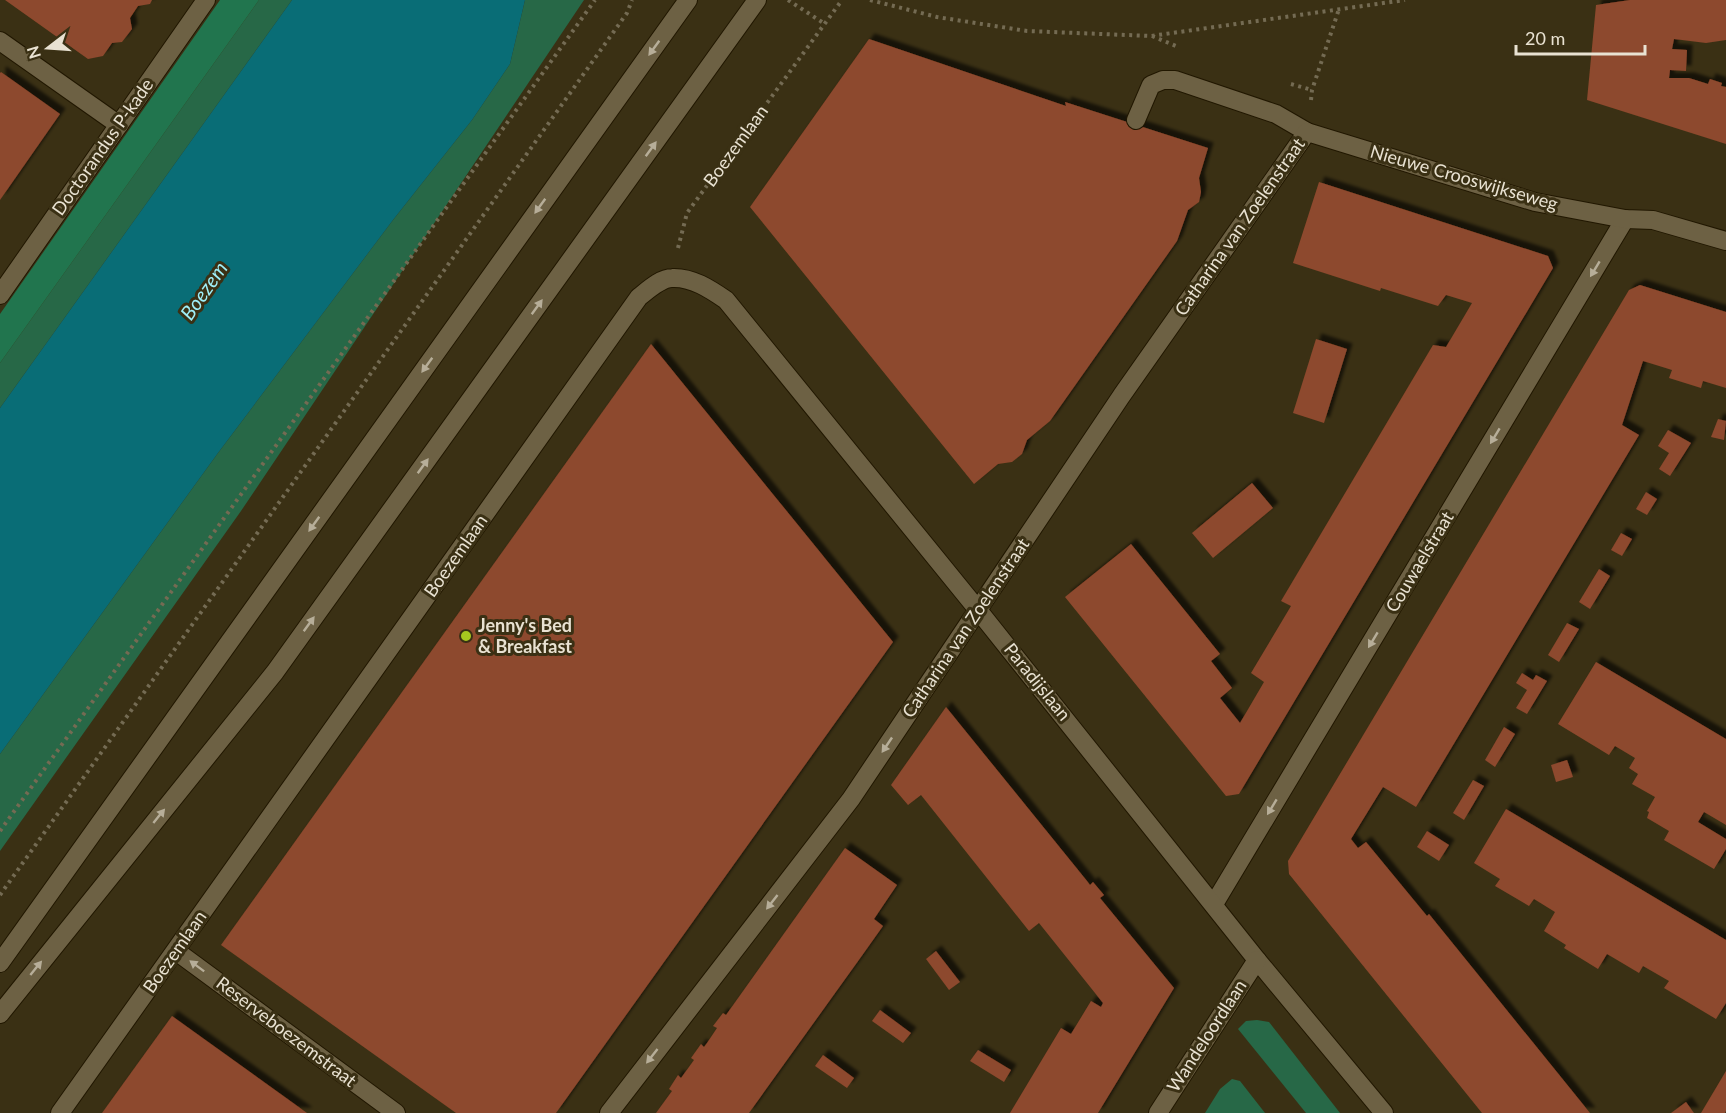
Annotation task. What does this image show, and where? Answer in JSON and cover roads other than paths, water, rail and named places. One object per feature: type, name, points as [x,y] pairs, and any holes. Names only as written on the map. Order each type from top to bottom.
[{"type":"street","name":"Doctorandus P-kade","points":[[0,295],[206,0]]},
{"type":"street","points":[[0,963],[688,0]]},
{"type":"street","points":[[0,1014],[275,672],[757,0]]},
{"type":"street","points":[[0,41],[119,125]]},
{"type":"street","name":"Nieuwe Crooswijkseweg","points":[[1136,120],[1152,85],[1163,80],[1175,80],[1276,114],[1307,132],[1535,201],[1625,219],[1653,220],[1726,242]]},
{"type":"street","name":"Catharina van Zoelenstraat","points":[[609,1113],[851,799],[1122,395],[1307,132]]},
{"type":"street","name":"Couwaelstraat","points":[[1214,904],[1625,219]]},
{"type":"street","name":"Paradijslaan","points":[[671,278],[706,286],[726,300],[1382,1112]]},
{"type":"street","name":"Boezemlaan","points":[[60,1113],[639,297],[652,287],[671,278]]},
{"type":"street","name":"Reserveboezemstraat","points":[[176,951],[396,1113]]},
{"type":"street","name":"Wandeloordlaan","points":[[1158,1113],[1257,960]]},
{"type":"water","name":"Boezem","points":[[292,0],[525,0],[510,64],[472,120],[393,220],[218,453],[0,754],[0,408]]},
{"type":"place","name":"Jenny's Bed & Breakfast","points":[[466,636]]}]
